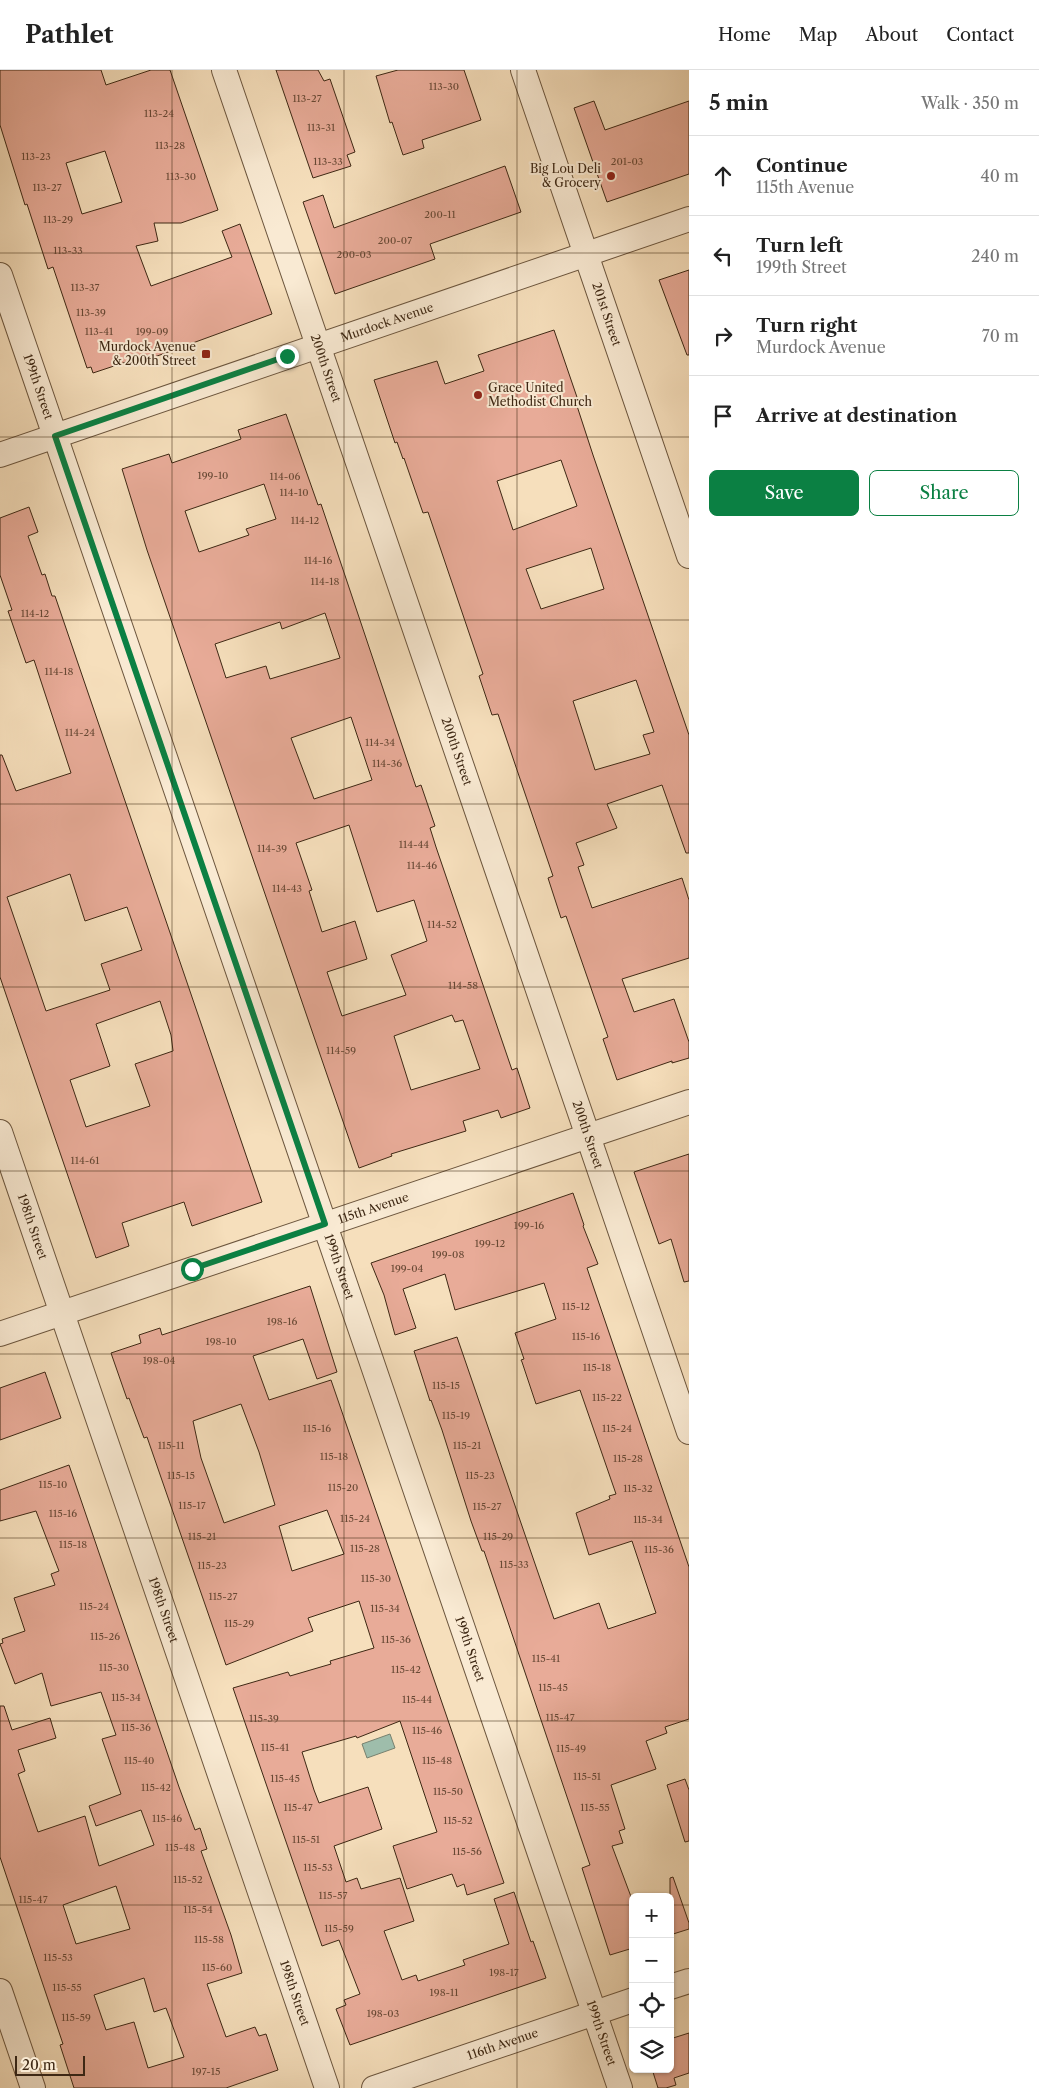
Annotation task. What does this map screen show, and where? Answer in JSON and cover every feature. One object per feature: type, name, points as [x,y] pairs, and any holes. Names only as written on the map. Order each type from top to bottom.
[{"type":"street","name":"200th Street","points":[[224,70],[689,1432]]},
{"type":"street","name":"201st Street","points":[[523,70],[689,556]]},
{"type":"street","name":"Murdock Avenue","points":[[0,455],[585,253],[689,219]]},
{"type":"street","name":"199th Street","points":[[0,275],[620,2088]]},
{"type":"street","name":"115th Avenue","points":[[0,1334],[689,1102]]},
{"type":"street","name":"198th Street","points":[[0,1132],[327,2088]]},
{"type":"street","points":[[674,1986],[689,1981]]},
{"type":"street","points":[[0,1991],[33,2088]]},
{"type":"street","name":"116th Avenue","points":[[374,2088],[629,2001]]},
{"type":"shaded area","points":[[390,1734],[395,1748],[367,1758],[362,1744]]},
{"type":"building","points":[[0,70],[101,70],[106,85],[151,70],[170,70],[218,210],[181,223],[154,223],[158,241],[136,246],[151,286],[232,257],[222,231],[240,224],[272,314],[149,359],[147,355],[93,373],[91,367],[87,368],[53,267],[48,269],[27,204],[25,205],[0,125]],"holes":[[[105,151],[122,202],[82,214],[66,163]]]},
{"type":"building","points":[[276,70],[318,70],[324,81],[330,79],[355,152],[347,155],[351,166],[313,178]]},
{"type":"building","points":[[398,70],[464,70],[481,120],[422,140],[424,148],[403,155],[392,122],[390,123],[376,76]]},
{"type":"building","points":[[594,101],[605,130],[689,101],[689,174],[607,202],[574,108]]},
{"type":"building","points":[[505,166],[521,212],[430,244],[435,259],[335,294],[303,202],[323,195],[334,228]]},
{"type":"building","points":[[689,270],[689,355],[687,355],[659,280]]},
{"type":"building","points":[[554,330],[580,406],[577,406],[593,455],[689,735],[689,853],[686,853],[662,785],[607,804],[617,828],[576,843],[584,865],[578,867],[592,908],[682,878],[689,900],[689,958],[622,979],[634,1012],[674,999],[689,1042],[689,1058],[672,1063],[672,1061],[617,1080],[603,1039],[608,1037],[566,916],[561,918],[548,878],[553,876],[498,714],[492,715],[479,676],[483,674],[428,512],[423,513],[404,458],[397,442],[395,443],[374,380],[437,361],[445,384],[484,371],[478,355]],"holes":[[[561,460],[577,506],[513,530],[497,481]],[[591,548],[604,589],[541,609],[526,569]],[[636,680],[654,732],[643,735],[650,754],[595,770],[573,701]]]},
{"type":"building","points":[[286,414],[318,505],[321,504],[416,787],[421,785],[435,826],[430,828],[436,847],[512,1070],[517,1068],[530,1108],[501,1118],[498,1110],[463,1121],[466,1131],[391,1154],[392,1156],[359,1168],[147,550],[122,469],[169,454],[172,463],[241,439],[238,430]],"holes":[[[264,484],[276,519],[246,529],[249,535],[199,552],[185,511]],[[325,613],[340,658],[270,679],[266,666],[226,678],[215,644],[280,622],[282,629]],[[351,717],[372,780],[314,799],[291,738]],[[349,825],[377,912],[414,900],[427,941],[391,955],[406,995],[342,1016],[327,972],[367,959],[355,921],[322,932],[309,891],[312,890],[296,843]],[[452,1015],[455,1022],[463,1020],[480,1069],[411,1090],[394,1036]]]},
{"type":"building","points":[[29,507],[38,532],[28,536],[42,575],[45,574],[52,596],[55,596],[262,1202],[192,1226],[184,1202],[122,1223],[129,1246],[96,1258],[0,977],[0,755],[2,755],[16,791],[71,773],[34,660],[26,663],[8,611],[12,610],[0,575],[0,518]],"holes":[[[70,874],[85,921],[127,907],[142,950],[101,964],[110,990],[46,1011],[7,897]],[[160,1001],[171,1035],[173,1051],[135,1064],[150,1106],[86,1127],[70,1080],[110,1066],[96,1024]]]},
{"type":"building","points":[[689,1154],[689,1281],[684,1282],[671,1239],[659,1244],[634,1172]]},
{"type":"building","points":[[573,1193],[583,1226],[598,1264],[587,1268],[689,1567],[689,1719],[665,1727],[667,1733],[646,1741],[656,1769],[611,1785],[625,1829],[619,1831],[623,1843],[612,1846],[630,1893],[629,1949],[610,1955],[582,1868],[590,1865],[414,1351],[457,1337],[554,1619],[599,1603],[608,1629],[656,1613],[632,1541],[589,1555],[576,1513],[610,1499],[609,1496],[616,1494],[580,1390],[536,1404],[521,1360],[524,1359],[515,1333],[556,1319],[544,1283],[455,1310],[445,1274],[403,1289],[416,1328],[395,1335],[384,1295],[371,1263]]},
{"type":"building","points":[[310,1286],[337,1372],[317,1379],[303,1339],[253,1356],[269,1400],[331,1380],[504,1883],[467,1895],[464,1884],[457,1887],[452,1874],[407,1889],[393,1846],[437,1832],[400,1721],[357,1738],[356,1736],[302,1752],[314,1790],[319,1803],[368,1787],[382,1829],[334,1846],[346,1882],[357,1878],[361,1889],[400,1878],[414,1921],[384,1931],[402,1980],[416,1975],[418,1981],[465,1965],[463,1960],[509,1944],[494,1899],[514,1892],[531,1942],[533,1941],[546,1978],[350,2045],[336,2009],[346,2005],[344,2000],[360,1994],[339,1940],[322,1946],[233,1688],[288,1672],[290,1676],[331,1664],[330,1661],[374,1648],[359,1601],[308,1618],[313,1631],[226,1665],[147,1437],[144,1438],[129,1398],[127,1399],[111,1353],[141,1343],[139,1335],[160,1328],[162,1335]],"holes":[[[241,1404],[259,1452],[275,1505],[224,1523],[201,1458],[193,1421]],[[327,1510],[344,1554],[292,1571],[279,1526]]]},
{"type":"building","points":[[45,1372],[61,1418],[0,1440],[0,1388]]},
{"type":"building","points":[[69,1465],[179,1787],[195,1830],[200,1828],[207,1849],[201,1851],[231,1935],[242,1973],[207,1984],[226,2037],[255,2027],[259,2036],[266,2034],[278,2070],[226,2088],[74,2088],[60,2045],[63,2044],[0,1857],[0,1706],[4,1706],[12,1730],[50,1718],[56,1738],[18,1750],[25,1771],[18,1774],[38,1832],[85,1816],[99,1866],[154,1845],[141,1810],[96,1826],[89,1806],[121,1794],[102,1739],[116,1735],[101,1692],[51,1706],[42,1673],[15,1684],[0,1644],[3,1643],[2,1639],[25,1631],[14,1598],[55,1585],[51,1574],[59,1571],[36,1511],[0,1521],[0,1490]],"holes":[[[116,1886],[130,1929],[76,1944],[63,1905]],[[144,1978],[154,2012],[166,2008],[184,2057],[148,2068],[134,2022],[106,2030],[94,1995]]]},
{"type":"building","points":[[685,1779],[689,1790],[689,1841],[685,1842],[667,1785]]},
{"type":"building","points":[[673,1877],[689,1923],[689,1929],[674,1934],[674,1893],[670,1893],[670,1878]]},
{"type":"building","points":[[689,2033],[689,2073],[674,2078],[676,2085],[658,2088],[653,2073],[674,2073],[674,2038]]},
{"type":"place","name":"Big Lou Deli & Grocery","points":[[611,176]]},
{"type":"place","name":"Murdock Avenue & 200th Street","points":[[206,354]]},
{"type":"place","name":"Grace United Methodist Church","points":[[478,395]]},
{"type":"route","points":[[192,1269],[325,1224],[55,436],[287,356]]}]
